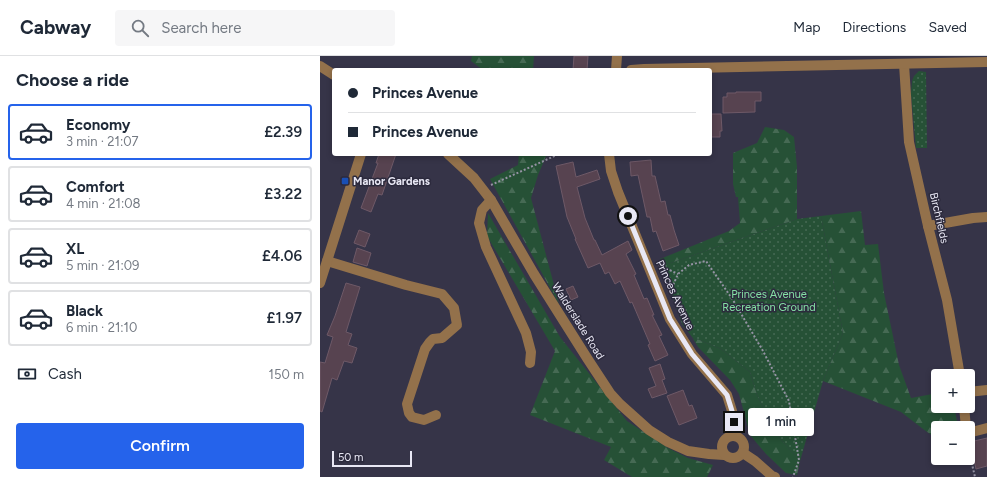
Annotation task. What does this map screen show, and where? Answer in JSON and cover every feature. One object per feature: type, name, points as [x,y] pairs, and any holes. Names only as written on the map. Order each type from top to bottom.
[{"type":"street","points":[[616,68],[617,56]]},
{"type":"street","points":[[668,68],[861,60],[904,64],[987,62]]},
{"type":"street","name":"Birchfields","points":[[904,64],[909,142],[947,300],[959,369]]},
{"type":"street","points":[[320,66],[332,74]]},
{"type":"street","points":[[320,283],[325,258],[360,156]]},
{"type":"street","name":"Walderslade Road","points":[[450,156],[474,178],[491,200],[534,274],[606,387],[620,404],[649,430],[668,442],[688,451],[724,455]]},
{"type":"street","name":"Princes Avenue","points":[[609,156],[611,171],[618,192],[670,319],[692,354],[727,395],[734,422],[734,436]]},
{"type":"street","points":[[491,200],[482,210],[480,223],[486,247],[526,333],[531,352],[530,363]]},
{"type":"street","points":[[928,226],[973,218],[987,218]]},
{"type":"street","points":[[325,258],[406,285],[442,294],[454,308],[457,325],[442,338],[433,339],[425,349],[407,404],[409,413],[412,417],[424,420],[436,415]]},
{"type":"street","points":[[975,391],[987,390]]},
{"type":"street","points":[[975,431],[987,428]]},
{"type":"street","points":[[734,436],[743,442],[743,452],[740,456],[734,459],[724,455],[721,448],[726,438],[734,436]]},
{"type":"street","points":[[743,452],[775,477]]},
{"type":"path","points":[[483,189],[555,156]]},
{"type":"path","points":[[645,259],[678,274]]},
{"type":"path","points":[[669,294],[678,274],[689,265],[706,261],[763,351],[789,401],[799,460],[793,477]]},
{"type":"path","points":[[972,465],[975,477]]},
{"type":"green space","points":[[472,56],[534,56],[533,68],[480,68],[471,61]]},
{"type":"green space","points":[[919,71],[926,72],[927,148],[916,148],[911,94],[912,81],[914,76]]},
{"type":"green space","points":[[765,127],[784,130],[794,137],[797,167],[797,219],[662,266],[660,259],[729,231],[740,223],[738,197],[736,197],[733,184],[733,153],[757,143]]},
{"type":"green space","points":[[519,156],[546,156],[538,175],[531,198],[559,304],[490,179],[518,165]]},
{"type":"green space","points":[[861,211],[865,245],[878,244],[884,293],[899,365],[911,398],[931,394],[931,413],[955,413],[957,421],[931,421],[931,435],[901,412],[823,381],[843,333],[821,216]]},
{"type":"green space","points":[[488,213],[560,337],[627,421],[668,448],[688,458],[713,465],[707,477],[632,477],[604,460],[611,447],[530,415],[555,351],[487,236]]},
{"type":"green space","name":"Princes Avenue Recreation Ground","points":[[821,216],[843,333],[823,381],[800,461],[777,435],[757,395],[750,372],[721,349],[692,337],[682,324],[662,266],[797,219]]},
{"type":"green space","points":[[692,337],[721,349],[750,372],[757,395],[777,435],[800,461],[797,475],[786,473],[766,454],[750,435],[739,394],[730,380],[698,347]]},
{"type":"building","points":[[574,56],[588,56],[587,68],[573,68]]},
{"type":"building","points":[[761,92],[761,101],[755,101],[755,112],[723,113],[723,97],[727,97],[727,93]]},
{"type":"building","points":[[712,114],[721,114],[722,131],[720,131],[720,137],[712,137]]},
{"type":"building","points":[[378,156],[395,156],[382,195],[378,194],[371,212],[361,208],[378,163],[376,163]]},
{"type":"building","points":[[651,160],[652,176],[655,176],[661,202],[665,201],[668,215],[670,215],[679,245],[663,251],[656,231],[653,232],[650,217],[647,217],[638,175],[631,176],[630,162]]},
{"type":"building","points":[[573,162],[576,177],[597,170],[600,179],[577,187],[585,218],[602,255],[628,241],[632,250],[626,254],[636,274],[634,275],[644,299],[647,298],[654,315],[652,315],[662,335],[659,336],[668,355],[655,361],[648,345],[650,344],[632,302],[630,303],[620,281],[615,284],[609,272],[605,274],[600,263],[588,268],[575,239],[567,217],[556,166]]},
{"type":"building","points":[[359,230],[370,234],[365,247],[354,243]]},
{"type":"building","points":[[357,248],[371,253],[367,266],[353,262]]},
{"type":"building","points":[[346,283],[360,287],[346,332],[352,334],[348,345],[357,348],[352,363],[344,361],[337,380],[332,378],[322,412],[320,411],[320,362],[325,363],[333,337],[327,335]]},
{"type":"building","points":[[573,286],[578,297],[571,300],[566,289]]},
{"type":"building","points":[[660,364],[665,379],[662,380],[667,393],[652,398],[648,389],[656,386],[649,368]]},
{"type":"building","points":[[683,390],[689,406],[692,405],[697,418],[679,425],[667,396]]},
{"type":"building","points":[[987,438],[987,466],[976,469],[975,464],[975,441]]},
{"type":"place","name":"Manor Gardens","points":[[345,181]]},
{"type":"route","points":[[628,216],[670,319],[692,354],[727,395],[734,422]]}]
